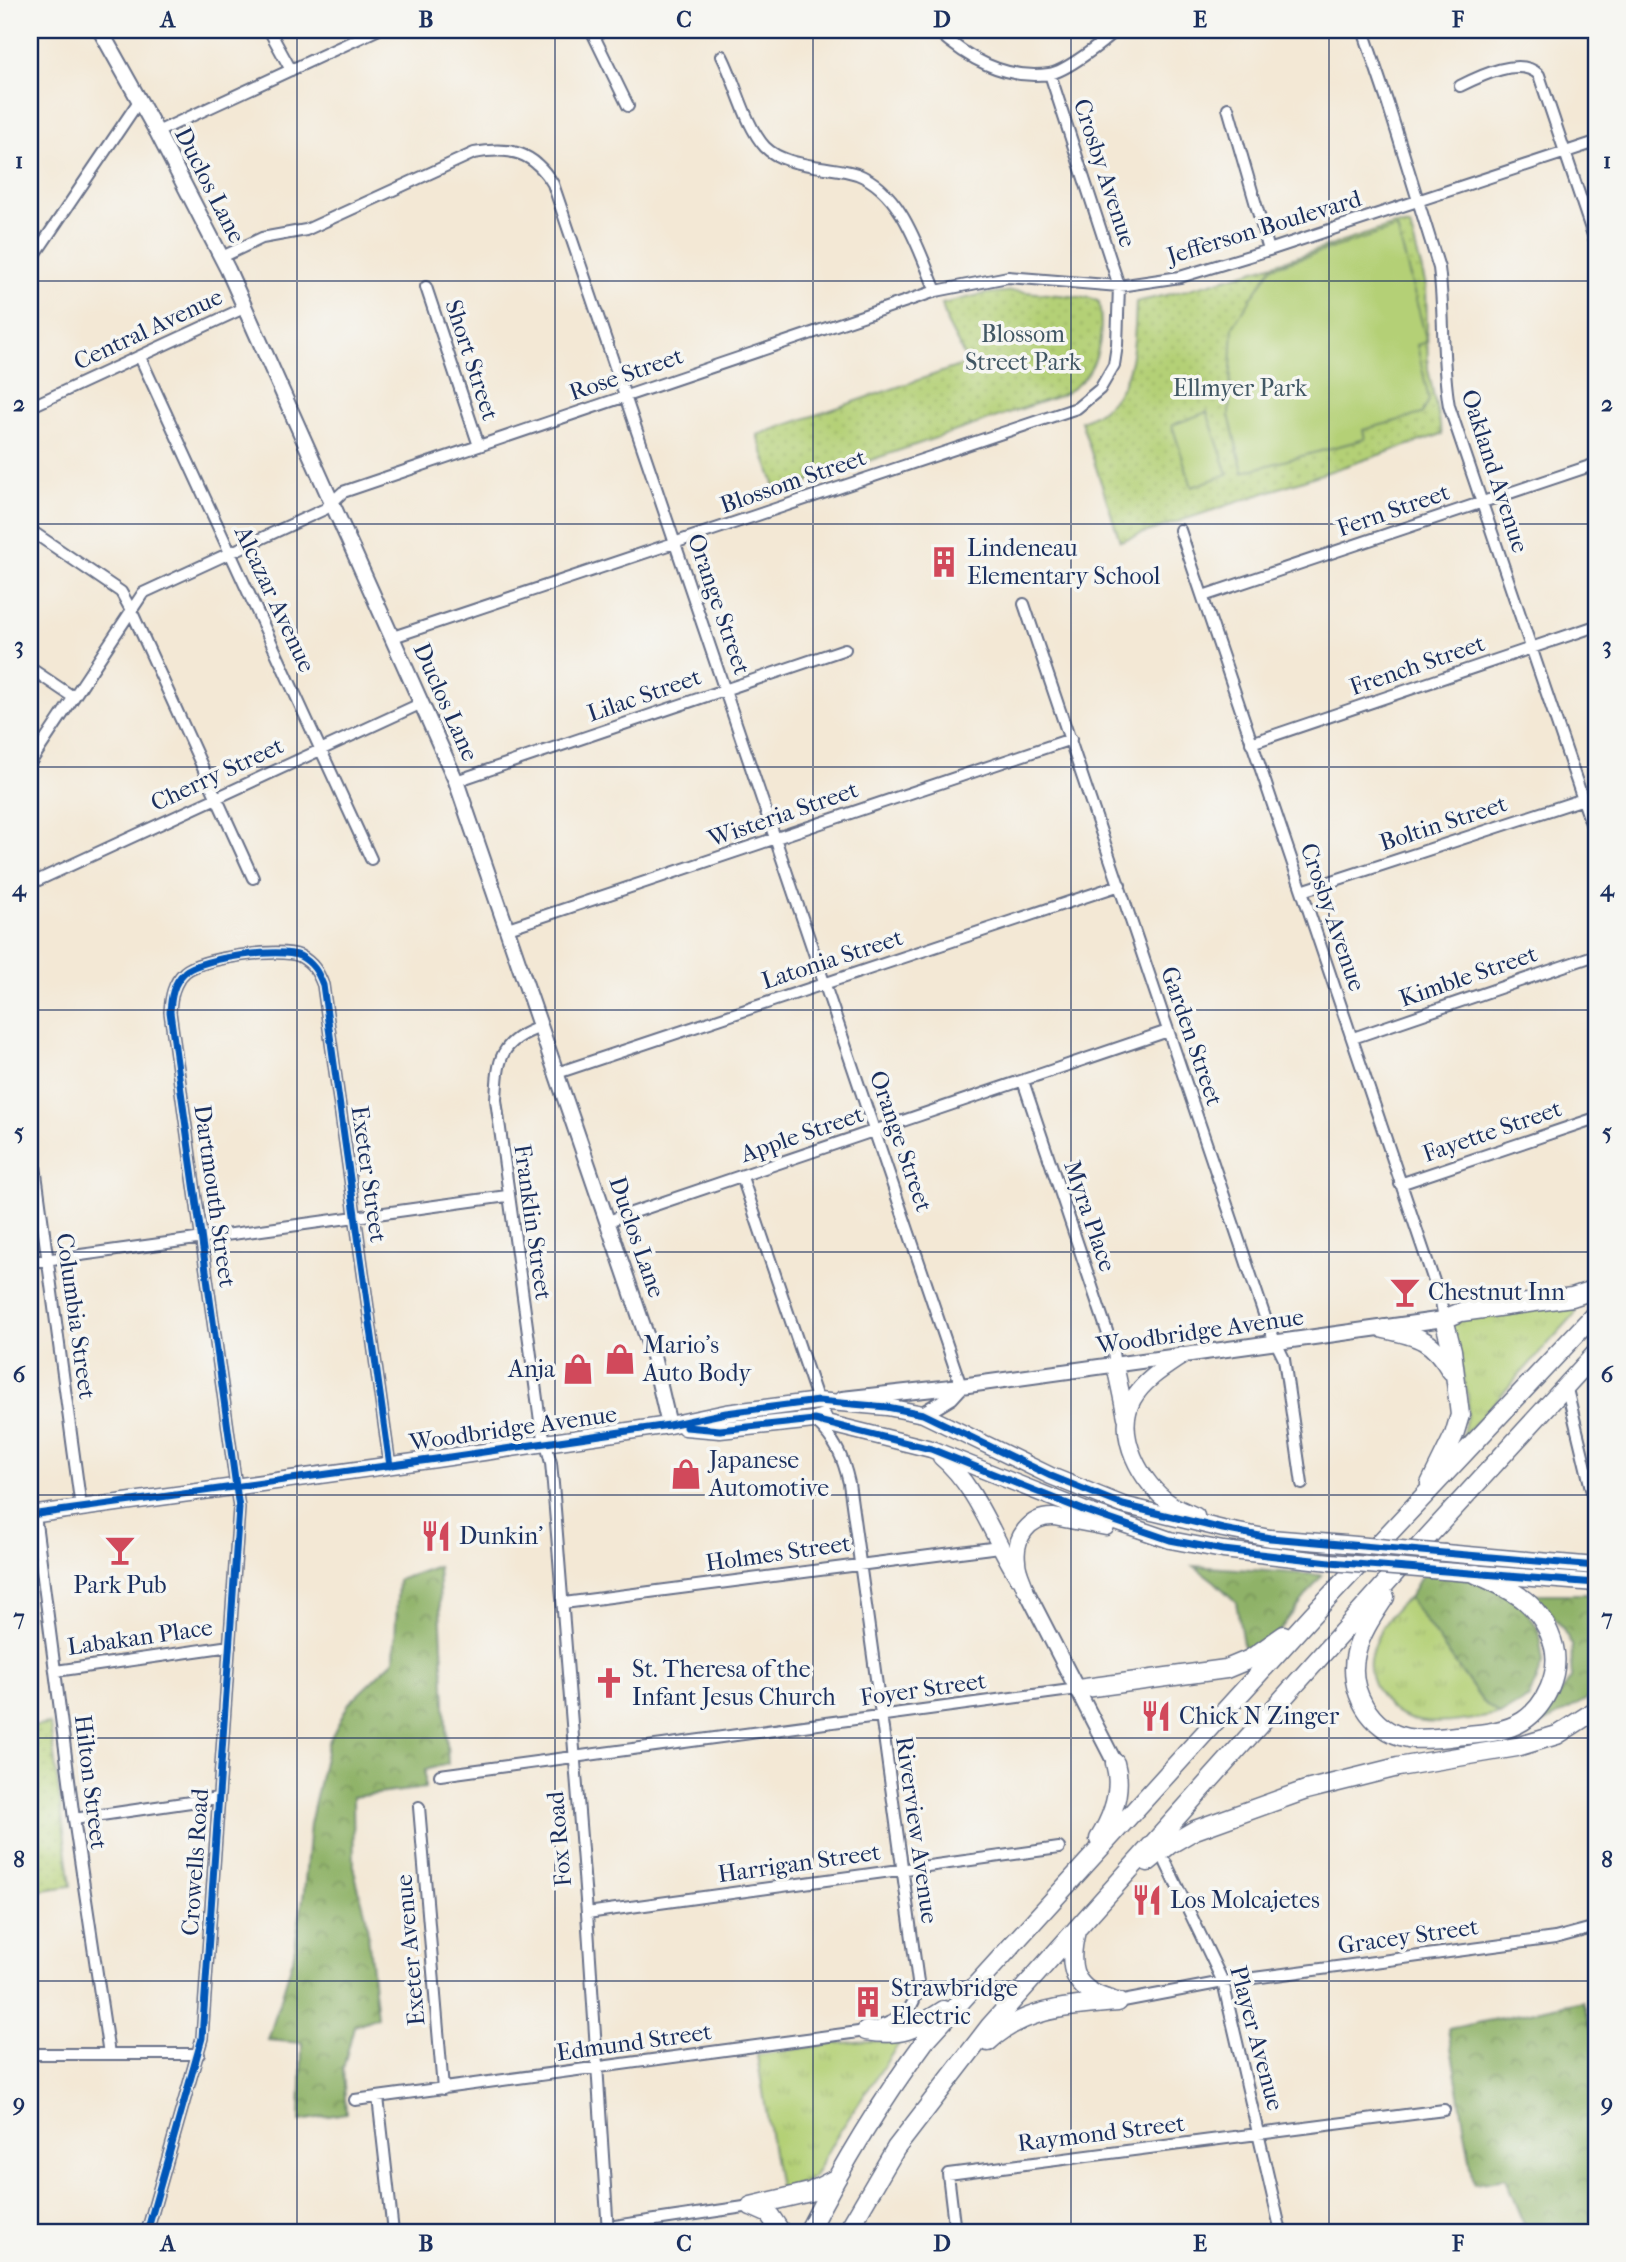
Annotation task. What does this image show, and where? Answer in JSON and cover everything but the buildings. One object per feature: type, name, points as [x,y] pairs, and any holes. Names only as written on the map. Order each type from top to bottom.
[{"type":"highway","points":[[1421,1502],[1454,1435],[1460,1415],[1460,1397],[1444,1319],[1461,1312],[1572,1297],[1596,1289]]},
{"type":"highway","points":[[808,2232],[835,2179],[887,2093],[925,2041],[1312,1615],[1596,1313]]},
{"type":"highway","points":[[1384,1329],[1410,1334],[1428,1342],[1441,1354],[1455,1377]]},
{"type":"highway","points":[[847,2232],[896,2148],[990,2026],[1413,1553],[1595,1354]]},
{"type":"highway","points":[[1413,1553],[1367,1626],[1353,1663],[1360,1699],[1378,1723],[1406,1738],[1472,1735],[1508,1728],[1535,1711],[1550,1688],[1556,1655],[1552,1637],[1544,1622],[1526,1600],[1511,1589],[1476,1574]]},
{"type":"highway","points":[[1078,1689],[1226,1669],[1250,1659],[1312,1615]]},
{"type":"highway","points":[[1099,1902],[1169,1845],[1195,1830],[1306,1790],[1398,1767],[1517,1747],[1557,1735],[1596,1710]]},
{"type":"highway","points":[[1079,1872],[1102,1835],[1115,1804],[1119,1788],[1115,1763]]},
{"type":"highway","points":[[1076,1929],[1071,1959],[1077,1980],[1083,1989],[1095,1996],[1118,2002]]},
{"type":"highway","points":[[866,2031],[898,2034],[908,2031],[964,1996]]},
{"type":"highway","points":[[947,2081],[1002,2029],[1031,2014],[1061,2007],[1118,2002]]},
{"type":"highway","points":[[751,2206],[810,2192],[835,2179]]},
{"type":"highway","points":[[751,2206],[769,2214],[781,2232]]},
{"type":"main road","points":[[1126,1418],[1133,1400],[1143,1387],[1155,1374],[1182,1356]]},
{"type":"main road","points":[[1115,1365],[1135,1461],[1151,1485],[1171,1504],[1223,1530]]},
{"type":"main road","points":[[818,1401],[887,1406],[923,1414],[1051,1476],[1123,1505],[1223,1530],[1270,1538],[1596,1566]]},
{"type":"main road","name":"Woodbridge Avenue","points":[[32,1515],[390,1466],[818,1401]]},
{"type":"main road","points":[[814,1420],[846,1412],[892,1418],[923,1414]]},
{"type":"main road","points":[[814,1420],[931,1449],[1083,1510],[1170,1540]]},
{"type":"main road","name":"Woodbridge Avenue","points":[[669,1425],[720,1430],[814,1420]]},
{"type":"main road","points":[[931,1449],[956,1470],[965,1482],[999,1547],[1025,1588]]},
{"type":"main road","points":[[1025,1588],[1017,1563],[1017,1548],[1020,1537],[1029,1524],[1038,1518],[1063,1518],[1223,1550],[1330,1562],[1596,1583]]},
{"type":"street","name":"Duclos Lane","points":[[100,30],[157,132],[246,307],[456,781],[652,1352],[669,1425]]},
{"type":"street","points":[[269,30],[291,70]]},
{"type":"street","points":[[157,132],[377,30]]},
{"type":"street","points":[[591,30],[628,106]]},
{"type":"street","points":[[936,30],[968,55],[990,67],[1020,73],[1050,74],[1097,47],[1116,30]]},
{"type":"street","name":"Oakland Avenue","points":[[1363,30],[1439,268],[1443,296],[1444,376],[1448,406],[1596,838]]},
{"type":"street","points":[[722,55],[751,125],[768,150],[799,164],[857,174],[880,189],[891,200],[908,227],[936,291]]},
{"type":"street","points":[[1460,86],[1499,69],[1526,67],[1536,71],[1596,244]]},
{"type":"street","name":"Crosby Avenue","points":[[1050,74],[1119,286]]},
{"type":"street","points":[[30,262],[139,101]]},
{"type":"street","points":[[1228,108],[1269,250]]},
{"type":"street","name":"Jefferson Boulevard","points":[[936,291],[1008,277],[1119,286],[1180,277],[1596,142]]},
{"type":"street","name":"Orange Street","points":[[222,257],[262,238],[306,229],[474,153],[504,150],[520,153],[545,170],[553,184],[627,397],[961,1386]]},
{"type":"street","name":"Blossom Street","points":[[393,637],[1077,408],[1100,389],[1114,365],[1119,286]]},
{"type":"street","name":"Short Street","points":[[426,287],[479,446]]},
{"type":"street","name":"Rose Street","points":[[30,763],[131,610],[147,591],[325,509],[343,492],[936,291]]},
{"type":"street","name":"Central Avenue","points":[[30,407],[246,307]]},
{"type":"street","name":"Alcazar Avenue","points":[[140,357],[370,859]]},
{"type":"street","name":"Fern Street","points":[[1203,596],[1596,464]]},
{"type":"street","points":[[30,530],[121,592],[253,878]]},
{"type":"street","name":"Crosby Avenue","points":[[1180,530],[1353,1038],[1441,1302],[1444,1319]]},
{"type":"street","name":"Garden Street","points":[[1024,604],[1268,1326],[1284,1359],[1302,1484]]},
{"type":"street","name":"French Street","points":[[1251,743],[1596,626]]},
{"type":"street","name":"Lilac Street","points":[[456,781],[845,649]]},
{"type":"street","points":[[30,668],[73,697]]},
{"type":"street","name":"Cherry Street","points":[[30,884],[422,703]]},
{"type":"street","name":"Wisteria Street","points":[[508,928],[1071,739]]},
{"type":"street","name":"Boltin Street","points":[[1302,891],[1596,795]]},
{"type":"street","name":"Latonia Street","points":[[557,1073],[1120,885]]},
{"type":"street","name":"Exeter Street","points":[[240,957],[289,953],[310,962],[317,970],[323,985],[390,1466]]},
{"type":"street","name":"Kimble Street","points":[[1353,1038],[1596,955]]},
{"type":"street","name":"Dartmouth Street","points":[[236,1487],[170,1012],[174,987],[187,970],[208,961],[240,957]]},
{"type":"street","name":"Franklin Street","points":[[541,1027],[512,1040],[499,1067],[496,1100],[540,1421],[546,1443]]},
{"type":"street","name":"Apple Street","points":[[608,1221],[1168,1031]]},
{"type":"street","name":"Myra Place","points":[[1023,1082],[1112,1346],[1115,1365]]},
{"type":"street","name":"Fayette Street","points":[[1400,1184],[1596,1118]]},
{"type":"street","name":"Columbia Street","points":[[30,1129],[81,1508]]},
{"type":"street","points":[[741,1177],[818,1401]]},
{"type":"street","points":[[30,1262],[508,1196]]},
{"type":"street","name":"Woodbridge Avenue","points":[[818,1401],[961,1386],[1444,1319]]},
{"type":"street","points":[[1566,1385],[1596,1509]]},
{"type":"street","points":[[923,1414],[951,1397],[961,1386]]},
{"type":"street","name":"Riverview Avenue","points":[[814,1420],[838,1445],[844,1460],[918,1982],[912,2007]]},
{"type":"street","name":"Fox Road","points":[[546,1443],[551,1463],[564,1603],[608,2230]]},
{"type":"street","name":"Crowells Road","points":[[148,2232],[202,2038],[239,1508],[236,1487]]},
{"type":"street","name":"Hilton Street","points":[[32,1515],[109,2054]]},
{"type":"street","name":"Holmes Street","points":[[564,1603],[858,1563],[999,1547]]},
{"type":"street","points":[[1025,1588],[1115,1763]]},
{"type":"street","name":"Labakan Place","points":[[56,1671],[230,1646]]},
{"type":"street","name":"Foyer Street","points":[[440,1775],[1078,1689]]},
{"type":"street","points":[[74,1819],[218,1798]]},
{"type":"street","name":"Exeter Avenue","points":[[419,1807],[443,2089]]},
{"type":"street","name":"Harrigan Street","points":[[587,1913],[1059,1848]]},
{"type":"street","name":"Player Avenue","points":[[1166,1863],[1223,1982],[1281,2232]]},
{"type":"street","name":"Gracey Street","points":[[1223,1982],[1555,1938],[1596,1927]]},
{"type":"street","points":[[1118,2002],[1223,1982]]},
{"type":"street","name":"Edmund Street","points":[[355,2100],[866,2031],[902,2017],[912,2007]]},
{"type":"street","points":[[30,2054],[199,2054]]},
{"type":"street","points":[[378,2097],[393,2232]]},
{"type":"street","name":"Raymond Street","points":[[955,2232],[948,2174],[1444,2110]]},
{"type":"street","points":[[608,2230],[751,2206]]},
{"type":"green space","name":"Ellmyer Park","points":[[1395,225],[1410,226],[1426,286],[1428,369],[1442,434],[1120,541],[1081,421],[1099,412],[1112,401],[1122,387],[1132,355],[1136,302],[1234,276]]},
{"type":"green space","points":[[1397,228],[1427,342],[1417,345],[1429,400],[1422,414],[1363,430],[1365,439],[1243,472],[1229,415],[1233,326],[1272,267]]},
{"type":"green space","name":"Blossom Street Park","points":[[1014,291],[1091,298],[1099,302],[1101,330],[1096,357],[1083,379],[1072,389],[1059,396],[777,492],[757,435],[968,363],[947,323],[942,304],[983,294]]},
{"type":"green space","points":[[1207,412],[1228,474],[1192,487],[1172,425]]},
{"type":"green space","points":[[1573,1303],[1576,1313],[1462,1438],[1468,1396],[1451,1329],[1454,1319]]},
{"type":"green space","points":[[438,1566],[448,1764],[425,1770],[425,1788],[353,1797],[354,1871],[366,1916],[377,2017],[354,2026],[343,2069],[346,2113],[300,2121],[302,2043],[268,2040],[293,1959],[304,1892],[310,1824],[328,1743],[349,1703],[394,1660],[398,1580]]},
{"type":"green space","points":[[1194,1566],[1322,1575],[1275,1636],[1245,1656],[1236,1602]]},
{"type":"green space","points":[[1423,1573],[1479,1580],[1516,1597],[1538,1628],[1543,1661],[1529,1698],[1500,1715],[1483,1702],[1409,1598]]},
{"type":"green space","points":[[1533,1594],[1596,1594],[1596,1694],[1539,1726],[1571,1678],[1572,1645],[1558,1621]]},
{"type":"green space","points":[[1409,1598],[1483,1702],[1500,1715],[1439,1723],[1415,1721],[1389,1707],[1373,1682],[1370,1664],[1372,1650],[1390,1616]]},
{"type":"green space","points":[[50,1724],[71,1886],[30,1892],[30,1727]]},
{"type":"green space","points":[[1583,2001],[1596,2043],[1596,2232],[1527,2232],[1505,2179],[1474,2184],[1448,2029]]},
{"type":"green space","points":[[868,2041],[900,2042],[834,2140],[814,2176],[803,2183],[779,2189],[757,2055]]},
{"type":"cycle path","points":[[147,2232],[202,2038],[239,1508],[170,1012],[178,981],[185,972],[207,962],[259,953],[290,954],[300,956],[308,962],[323,985],[390,1466]]},
{"type":"cycle path","points":[[30,1515],[436,1459],[818,1401],[887,1407],[923,1414],[1051,1476],[1123,1505],[1223,1529],[1270,1538],[1596,1566]]},
{"type":"cycle path","points":[[686,1427],[720,1430],[814,1420],[931,1449],[1083,1510],[1170,1540],[1223,1550],[1330,1562],[1596,1583]]},
{"type":"place","name":"Lindeneau Elementary School","points":[[944,562]]},
{"type":"place","name":"Chestnut Inn","points":[[1405,1292]]},
{"type":"place","name":"Mario's Auto Body","points":[[620,1359]]},
{"type":"place","name":"Anja","points":[[578,1369]]},
{"type":"place","name":"Japanese Automotive","points":[[686,1474]]},
{"type":"place","name":"Dunkin'","points":[[436,1536]]},
{"type":"place","name":"Park Pub","points":[[120,1550]]},
{"type":"place","name":"St. Theresa of the Infant Jesus Church","points":[[609,1683]]},
{"type":"place","name":"Chick N Zinger","points":[[1156,1716]]},
{"type":"place","name":"Los Molcajetes","points":[[1147,1900]]},
{"type":"place","name":"Strawbridge Electric","points":[[868,2002]]}]
